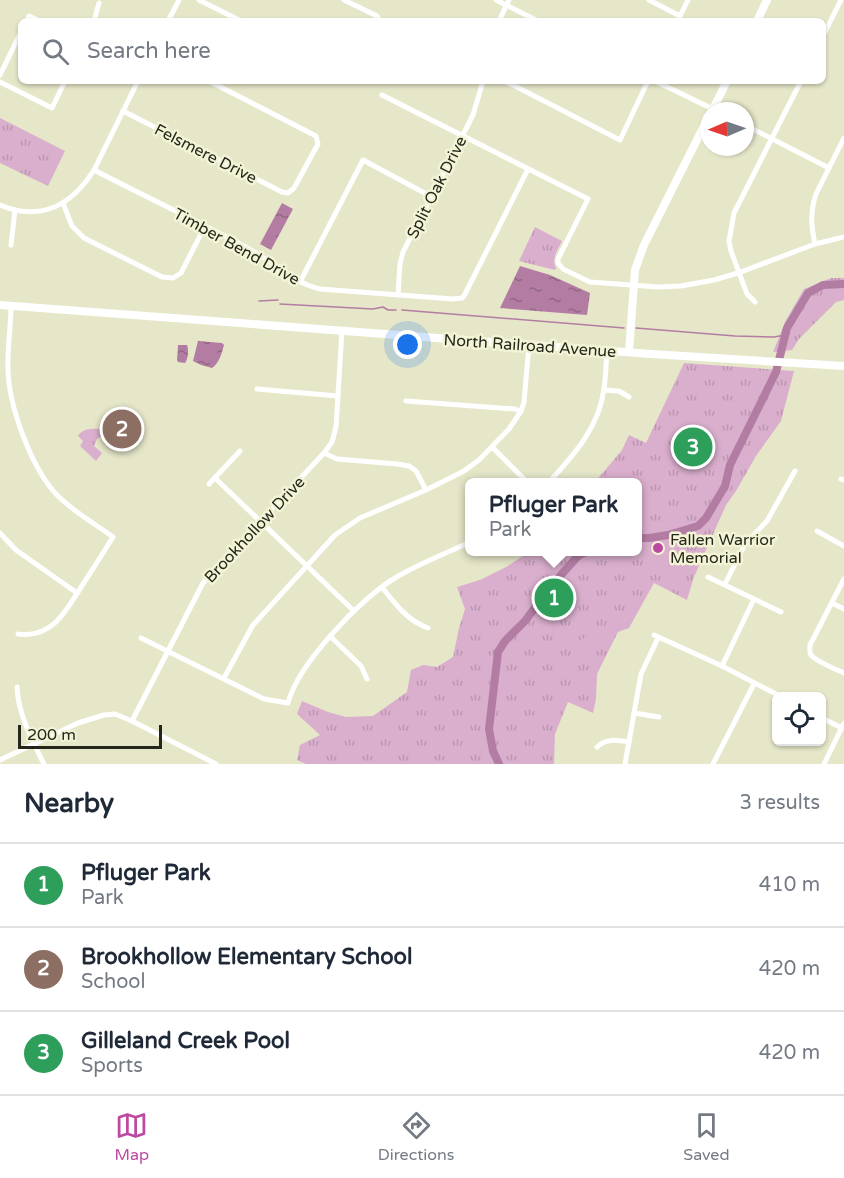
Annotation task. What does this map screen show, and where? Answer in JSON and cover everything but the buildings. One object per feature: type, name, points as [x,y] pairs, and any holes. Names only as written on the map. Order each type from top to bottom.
[{"type":"street","points":[[170,18],[179,0]]},
{"type":"street","points":[[199,0],[235,18]]},
{"type":"street","points":[[344,0],[378,18]]},
{"type":"street","points":[[496,0],[508,2],[533,18]]},
{"type":"street","points":[[649,0],[680,16],[688,0]]},
{"type":"street","points":[[759,18],[768,0]]},
{"type":"street","points":[[826,30],[841,0]]},
{"type":"street","points":[[500,18],[508,2]]},
{"type":"street","points":[[95,18],[99,3]]},
{"type":"street","points":[[0,75],[18,38]]},
{"type":"street","points":[[0,82],[52,108],[64,84]]},
{"type":"street","points":[[0,205],[22,211],[43,210],[63,203],[80,190],[94,170],[136,84]]},
{"type":"street","name":"Felsmere Drive","points":[[123,111],[288,193],[294,188],[318,144],[316,136],[215,84]]},
{"type":"street","name":"Split Oak Drive","points":[[398,294],[403,252],[476,108],[482,84]]},
{"type":"street","points":[[511,84],[620,140],[647,84]]},
{"type":"street","points":[[661,84],[700,105]]},
{"type":"street","points":[[717,102],[726,84]]},
{"type":"street","points":[[754,302],[747,294],[731,251],[729,241],[734,213],[800,84]]},
{"type":"street","points":[[382,95],[588,199],[559,255],[558,263],[562,269],[585,280],[634,286],[688,285],[738,273],[815,244],[844,237]]},
{"type":"street","points":[[754,130],[829,168]]},
{"type":"street","points":[[629,352],[638,259],[700,135]]},
{"type":"street","points":[[815,244],[810,217],[813,203],[844,138]]},
{"type":"street","points":[[300,282],[363,160],[432,196]]},
{"type":"street","name":"Timber Bend Drive","points":[[94,170],[256,253],[300,282],[310,286],[320,289],[459,299],[464,296],[528,169]]},
{"type":"street","points":[[63,203],[72,226],[84,238],[168,278],[181,273],[205,226]]},
{"type":"street","points":[[11,245],[15,210]]},
{"type":"street","name":"North Railroad Avenue","points":[[0,305],[607,351],[844,366]]},
{"type":"street","points":[[11,306],[6,346],[10,392],[14,410],[38,470],[59,498],[113,537],[62,617],[47,628],[33,634],[18,634]]},
{"type":"street","name":"Brookhollow Drive","points":[[132,721],[203,583],[332,442],[338,396],[342,330]]},
{"type":"street","points":[[224,678],[253,625],[335,536],[360,518],[464,471],[509,429],[521,411],[529,345]]},
{"type":"street","points":[[553,478],[583,443],[597,417],[604,390],[607,351]]},
{"type":"street","points":[[257,389],[338,396]]},
{"type":"street","points":[[604,390],[619,391],[629,397]]},
{"type":"street","points":[[405,400],[521,411]]},
{"type":"street","points":[[492,447],[522,478]]},
{"type":"street","points":[[209,484],[240,451]]},
{"type":"street","points":[[324,453],[337,459],[409,466],[416,471],[426,490]]},
{"type":"street","points":[[725,584],[745,544],[767,521],[795,471]]},
{"type":"street","points":[[215,478],[354,611]]},
{"type":"street","points":[[817,531],[844,546]]},
{"type":"street","points":[[0,533],[16,550],[77,593]]},
{"type":"street","points":[[141,638],[264,699],[288,703],[306,665],[354,611],[382,587],[412,569],[465,544]]},
{"type":"street","points":[[708,577],[781,612]]},
{"type":"street","points":[[844,579],[810,645],[810,652],[814,657],[844,673]]},
{"type":"street","points":[[382,587],[393,601],[416,622],[428,628]]},
{"type":"street","points":[[722,666],[754,599]]},
{"type":"street","points":[[832,603],[844,609]]},
{"type":"street","points":[[330,636],[361,666],[368,679]]},
{"type":"street","points":[[625,764],[641,674],[656,636],[722,666],[772,692]]},
{"type":"street","points":[[714,764],[754,684]]},
{"type":"street","points":[[17,687],[18,701],[33,744],[44,764]]},
{"type":"street","points":[[634,712],[659,717]]},
{"type":"street","points":[[0,760],[78,723],[115,714],[216,764]]},
{"type":"street","points":[[824,764],[843,725],[826,719]]},
{"type":"street","points":[[597,747],[608,740],[629,742]]},
{"type":"green space","points":[[0,118],[65,151],[48,186],[0,163]]},
{"type":"green space","points":[[535,227],[562,241],[555,257],[555,270],[519,261]]},
{"type":"green space","points":[[831,278],[844,278],[844,300],[836,302],[799,339],[792,350],[773,352],[786,320],[804,289]]},
{"type":"green space","points":[[684,363],[794,371],[781,421],[726,505],[694,577],[687,600],[654,583],[629,628],[618,632],[597,674],[593,713],[568,702],[555,734],[554,764],[306,764],[297,760],[300,745],[320,735],[297,714],[302,701],[346,717],[373,716],[407,692],[411,670],[423,665],[437,667],[453,657],[465,609],[457,587],[480,580],[523,556],[642,556],[642,478],[598,478],[622,450],[629,435],[646,443]]},
{"type":"green space","points":[[103,429],[105,434],[97,439],[94,446],[102,453],[96,461],[80,446],[83,441],[78,436],[86,430]]},
{"type":"green space","points":[[593,634],[598,644],[583,651],[578,641]]},
{"type":"water","points":[[282,203],[293,209],[271,250],[260,244]]},
{"type":"water","points":[[520,266],[550,275],[590,293],[587,315],[500,308]]},
{"type":"water","points":[[198,341],[224,345],[218,361],[212,368],[193,361]]},
{"type":"water","points":[[178,345],[187,345],[188,354],[185,363],[177,360]]},
{"type":"water","points":[[688,436],[704,443],[700,455],[691,452],[686,465],[678,462]]},
{"type":"waterway","points":[[642,538],[668,535],[698,526],[706,518],[725,486],[730,465],[776,372],[787,328],[808,293],[823,285],[844,284]]},
{"type":"waterway","points":[[259,301],[278,300]]},
{"type":"waterway","points":[[280,304],[373,309],[383,307],[396,310]]},
{"type":"waterway","points":[[402,310],[624,328]]},
{"type":"waterway","points":[[636,328],[735,336],[785,335]]},
{"type":"waterway","points":[[499,764],[493,751],[489,729],[498,652],[578,556]]},
{"type":"place","name":"Brookhollow Elementary School","points":[[122,429]]},
{"type":"place","name":"Gilleland Creek Pool","points":[[693,447]]},
{"type":"place","name":"Fallen Warrior Memorial","points":[[658,548]]},
{"type":"place","name":"Pfluger Park","points":[[554,598]]}]
